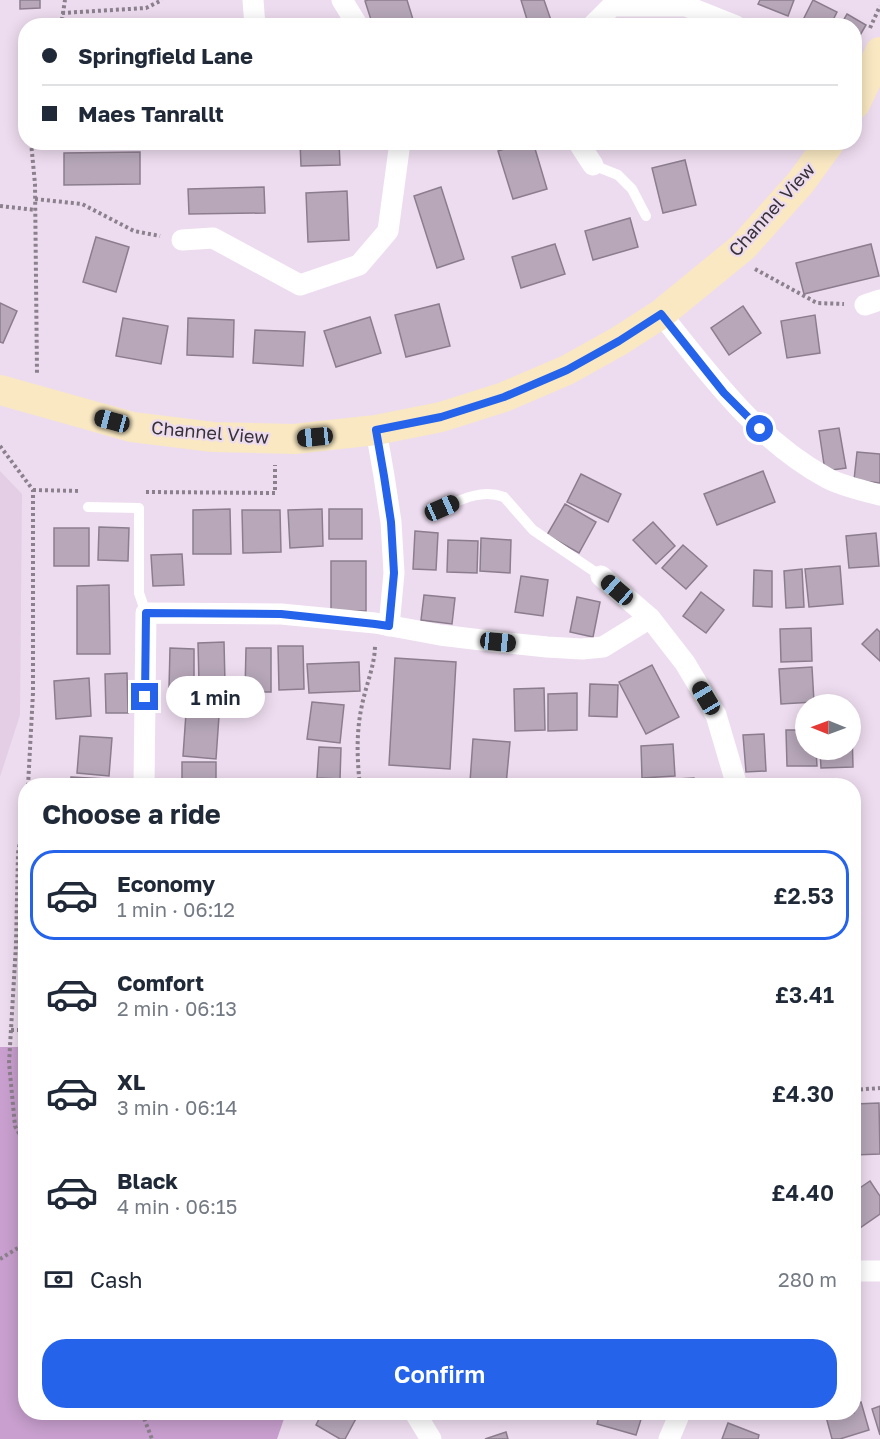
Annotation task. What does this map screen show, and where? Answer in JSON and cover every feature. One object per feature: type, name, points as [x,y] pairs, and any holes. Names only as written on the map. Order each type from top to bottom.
[{"type":"street","points":[[253,0],[254,18]]},
{"type":"street","points":[[342,0],[353,18]]},
{"type":"street","points":[[600,18],[612,6],[687,3],[719,18]]},
{"type":"street","points":[[862,85],[880,52]]},
{"type":"street","points":[[182,240],[213,238],[300,285],[359,265],[388,231],[399,150]]},
{"type":"street","points":[[583,150],[593,165]]},
{"type":"street","name":"Channel View","points":[[0,390],[132,427],[213,437],[294,439],[376,430],[441,417],[504,397],[567,370],[661,314],[743,247],[801,182],[824,150]]},
{"type":"street","points":[[661,314],[724,393],[786,453],[829,479],[880,495]]},
{"type":"street","points":[[376,430],[392,532],[394,573],[382,625]]},
{"type":"street","points":[[601,576],[650,618],[685,663],[716,715],[735,778]]},
{"type":"street","points":[[144,778],[146,613],[281,614],[382,625],[498,642],[582,649],[603,646],[650,618]]},
{"type":"street","points":[[861,1271],[880,1271]]},
{"type":"street","points":[[419,1420],[431,1439]]},
{"type":"street","points":[[669,1439],[677,1420]]},
{"type":"lane","points":[[593,165],[618,175],[632,189],[646,216]]},
{"type":"lane","points":[[442,508],[469,496],[500,495],[533,530],[601,576]]},
{"type":"lane","points":[[88,507],[139,508],[139,593],[146,613]]},
{"type":"path","points":[[62,18],[64,0]]},
{"type":"path","points":[[62,13],[146,8],[162,0]]},
{"type":"path","points":[[32,150],[36,210],[37,375]]},
{"type":"path","points":[[35,199],[82,204],[134,231],[182,240]]},
{"type":"path","points":[[0,206],[36,210]]},
{"type":"path","points":[[731,257],[817,303],[873,303]]},
{"type":"path","points":[[137,492],[275,493],[276,439]]},
{"type":"path","points":[[0,446],[33,490],[33,693],[28,778]]},
{"type":"path","points":[[33,490],[91,491]]},
{"type":"path","points":[[359,778],[357,731],[382,625]]},
{"type":"path","points":[[18,853],[16,945],[9,1063],[15,1126],[18,1131]]},
{"type":"path","points":[[11,1030],[18,1030]]},
{"type":"path","points":[[861,1089],[880,1088]]},
{"type":"path","points":[[0,1259],[18,1248]]},
{"type":"path","points":[[145,1420],[152,1439]]},
{"type":"shaded area","points":[[0,471],[22,494],[20,715],[0,777]]},
{"type":"shaded area","points":[[0,1047],[18,1047],[18,1420],[284,1420],[277,1439],[0,1439]]},
{"type":"building","points":[[20,0],[40,0],[40,8],[20,9]]},
{"type":"building","points":[[407,0],[413,18],[370,18],[365,1]]},
{"type":"building","points":[[521,0],[544,0],[550,18],[527,18]]},
{"type":"building","points":[[760,0],[794,0],[788,16],[758,4]]},
{"type":"building","points":[[813,0],[837,12],[834,18],[804,18]]},
{"type":"building","points":[[300,150],[339,150],[340,165],[301,166]]},
{"type":"building","points":[[535,150],[547,189],[513,199],[498,151]]},
{"type":"building","points":[[140,152],[140,184],[64,185],[64,153]]},
{"type":"building","points":[[685,160],[696,205],[663,213],[652,168]]},
{"type":"building","points":[[264,187],[265,213],[189,214],[188,189]]},
{"type":"building","points":[[441,187],[464,259],[437,268],[414,196]]},
{"type":"building","points":[[347,191],[349,240],[308,242],[306,193]]},
{"type":"building","points":[[630,218],[638,247],[593,260],[585,231]]},
{"type":"building","points":[[96,237],[129,247],[116,292],[83,282]]},
{"type":"building","points":[[555,244],[565,274],[521,288],[512,257]]},
{"type":"building","points":[[871,244],[879,276],[804,294],[796,263]]},
{"type":"building","points":[[0,303],[17,311],[3,343],[0,342]]},
{"type":"building","points":[[439,304],[450,346],[406,357],[395,315]]},
{"type":"building","points":[[743,306],[761,333],[729,355],[711,328]]},
{"type":"building","points":[[815,315],[820,353],[787,358],[781,321]]},
{"type":"building","points":[[370,317],[381,353],[336,367],[324,331]]},
{"type":"building","points":[[123,318],[168,326],[161,364],[116,356]]},
{"type":"building","points":[[188,318],[234,320],[233,357],[187,355]]},
{"type":"building","points":[[255,330],[305,332],[303,366],[253,363]]},
{"type":"building","points":[[839,428],[846,468],[825,471],[819,431]]},
{"type":"building","points":[[857,452],[880,454],[880,483],[854,480]]},
{"type":"building","points":[[763,471],[775,502],[717,525],[704,494]]},
{"type":"building","points":[[581,474],[621,494],[608,522],[567,502]]},
{"type":"building","points":[[565,504],[596,522],[579,553],[547,535]]},
{"type":"building","points":[[230,509],[231,554],[193,554],[193,510]]},
{"type":"building","points":[[322,509],[323,546],[290,548],[288,510]]},
{"type":"building","points":[[329,509],[362,509],[362,539],[329,539]]},
{"type":"building","points":[[242,510],[280,510],[281,552],[243,553]]},
{"type":"building","points":[[653,522],[675,546],[656,564],[633,540]]},
{"type":"building","points":[[99,527],[129,528],[128,561],[98,560]]},
{"type":"building","points":[[54,528],[89,528],[89,566],[54,566]]},
{"type":"building","points":[[415,531],[438,533],[436,570],[413,569]]},
{"type":"building","points":[[876,533],[879,566],[849,568],[846,536]]},
{"type":"building","points":[[481,538],[511,540],[510,573],[480,571]]},
{"type":"building","points":[[448,540],[478,541],[477,573],[447,572]]},
{"type":"building","points":[[683,545],[707,566],[686,589],[662,568]]},
{"type":"building","points":[[182,554],[184,585],[153,586],[151,555]]},
{"type":"building","points":[[331,561],[366,561],[366,611],[331,611]]},
{"type":"building","points":[[840,566],[843,604],[809,607],[805,569]]},
{"type":"building","points":[[802,569],[804,607],[786,608],[784,571]]},
{"type":"building","points":[[754,570],[772,571],[772,607],[753,606]]},
{"type":"building","points":[[521,576],[548,580],[543,616],[515,612]]},
{"type":"building","points":[[109,585],[110,654],[77,654],[77,586]]},
{"type":"building","points":[[701,592],[724,610],[706,633],[683,616]]},
{"type":"building","points":[[424,595],[455,598],[452,624],[421,620]]},
{"type":"building","points":[[577,597],[600,602],[593,637],[570,632]]},
{"type":"building","points":[[811,628],[812,661],[781,662],[780,629]]},
{"type":"building","points":[[877,629],[880,632],[880,661],[862,644]]},
{"type":"building","points":[[224,642],[225,683],[199,684],[198,643]]},
{"type":"building","points":[[278,646],[303,646],[304,689],[279,690]]},
{"type":"building","points":[[170,648],[194,649],[194,690],[169,689]]},
{"type":"building","points":[[246,648],[271,648],[271,692],[245,692]]},
{"type":"building","points":[[395,658],[456,662],[450,769],[389,765]]},
{"type":"building","points":[[359,662],[360,691],[309,693],[307,664]]},
{"type":"building","points":[[652,665],[679,717],[646,734],[619,682]]},
{"type":"building","points":[[812,667],[814,694],[795,694],[795,703],[781,704],[779,669]]},
{"type":"building","points":[[127,673],[128,713],[106,713],[105,674]]},
{"type":"building","points":[[89,678],[91,716],[56,719],[54,681]]},
{"type":"building","points":[[590,684],[618,685],[617,717],[589,716]]},
{"type":"building","points":[[544,688],[545,730],[515,731],[514,689]]},
{"type":"building","points":[[577,693],[577,730],[548,731],[548,694]]},
{"type":"building","points":[[312,702],[344,705],[340,743],[307,739]]},
{"type":"building","points":[[186,713],[219,716],[216,759],[183,756]]},
{"type":"building","points":[[786,730],[795,730],[795,760],[817,760],[817,766],[787,766]]},
{"type":"building","points":[[764,734],[766,771],[746,772],[743,735]]},
{"type":"building","points":[[80,736],[112,738],[109,776],[77,773]]},
{"type":"building","points":[[473,739],[510,742],[507,778],[470,778]]},
{"type":"building","points":[[673,744],[675,776],[642,778],[641,746]]},
{"type":"building","points":[[319,747],[341,748],[340,778],[317,778]]},
{"type":"building","points":[[821,760],[853,760],[853,767],[821,768]]},
{"type":"building","points":[[182,762],[216,762],[216,778],[182,778]]},
{"type":"building","points":[[879,1103],[880,1154],[861,1155],[861,1104]]},
{"type":"building","points":[[870,1181],[880,1196],[880,1214],[861,1227],[861,1187]]},
{"type":"building","points":[[861,1402],[869,1430],[840,1439],[832,1439],[827,1420],[861,1420]]},
{"type":"building","points":[[880,1406],[880,1435],[872,1409]]},
{"type":"building","points":[[318,1420],[355,1420],[345,1439],[340,1439],[316,1425]]},
{"type":"building","points":[[598,1420],[641,1420],[636,1435],[597,1424]]},
{"type":"building","points":[[728,1423],[759,1435],[758,1439],[722,1439]]},
{"type":"building","points":[[506,1432],[508,1439],[485,1439]]},
{"type":"route","points":[[145,697],[146,613],[281,614],[389,626],[394,573],[391,522],[376,430],[441,417],[504,397],[567,370],[661,314],[724,393],[760,429]]}]
